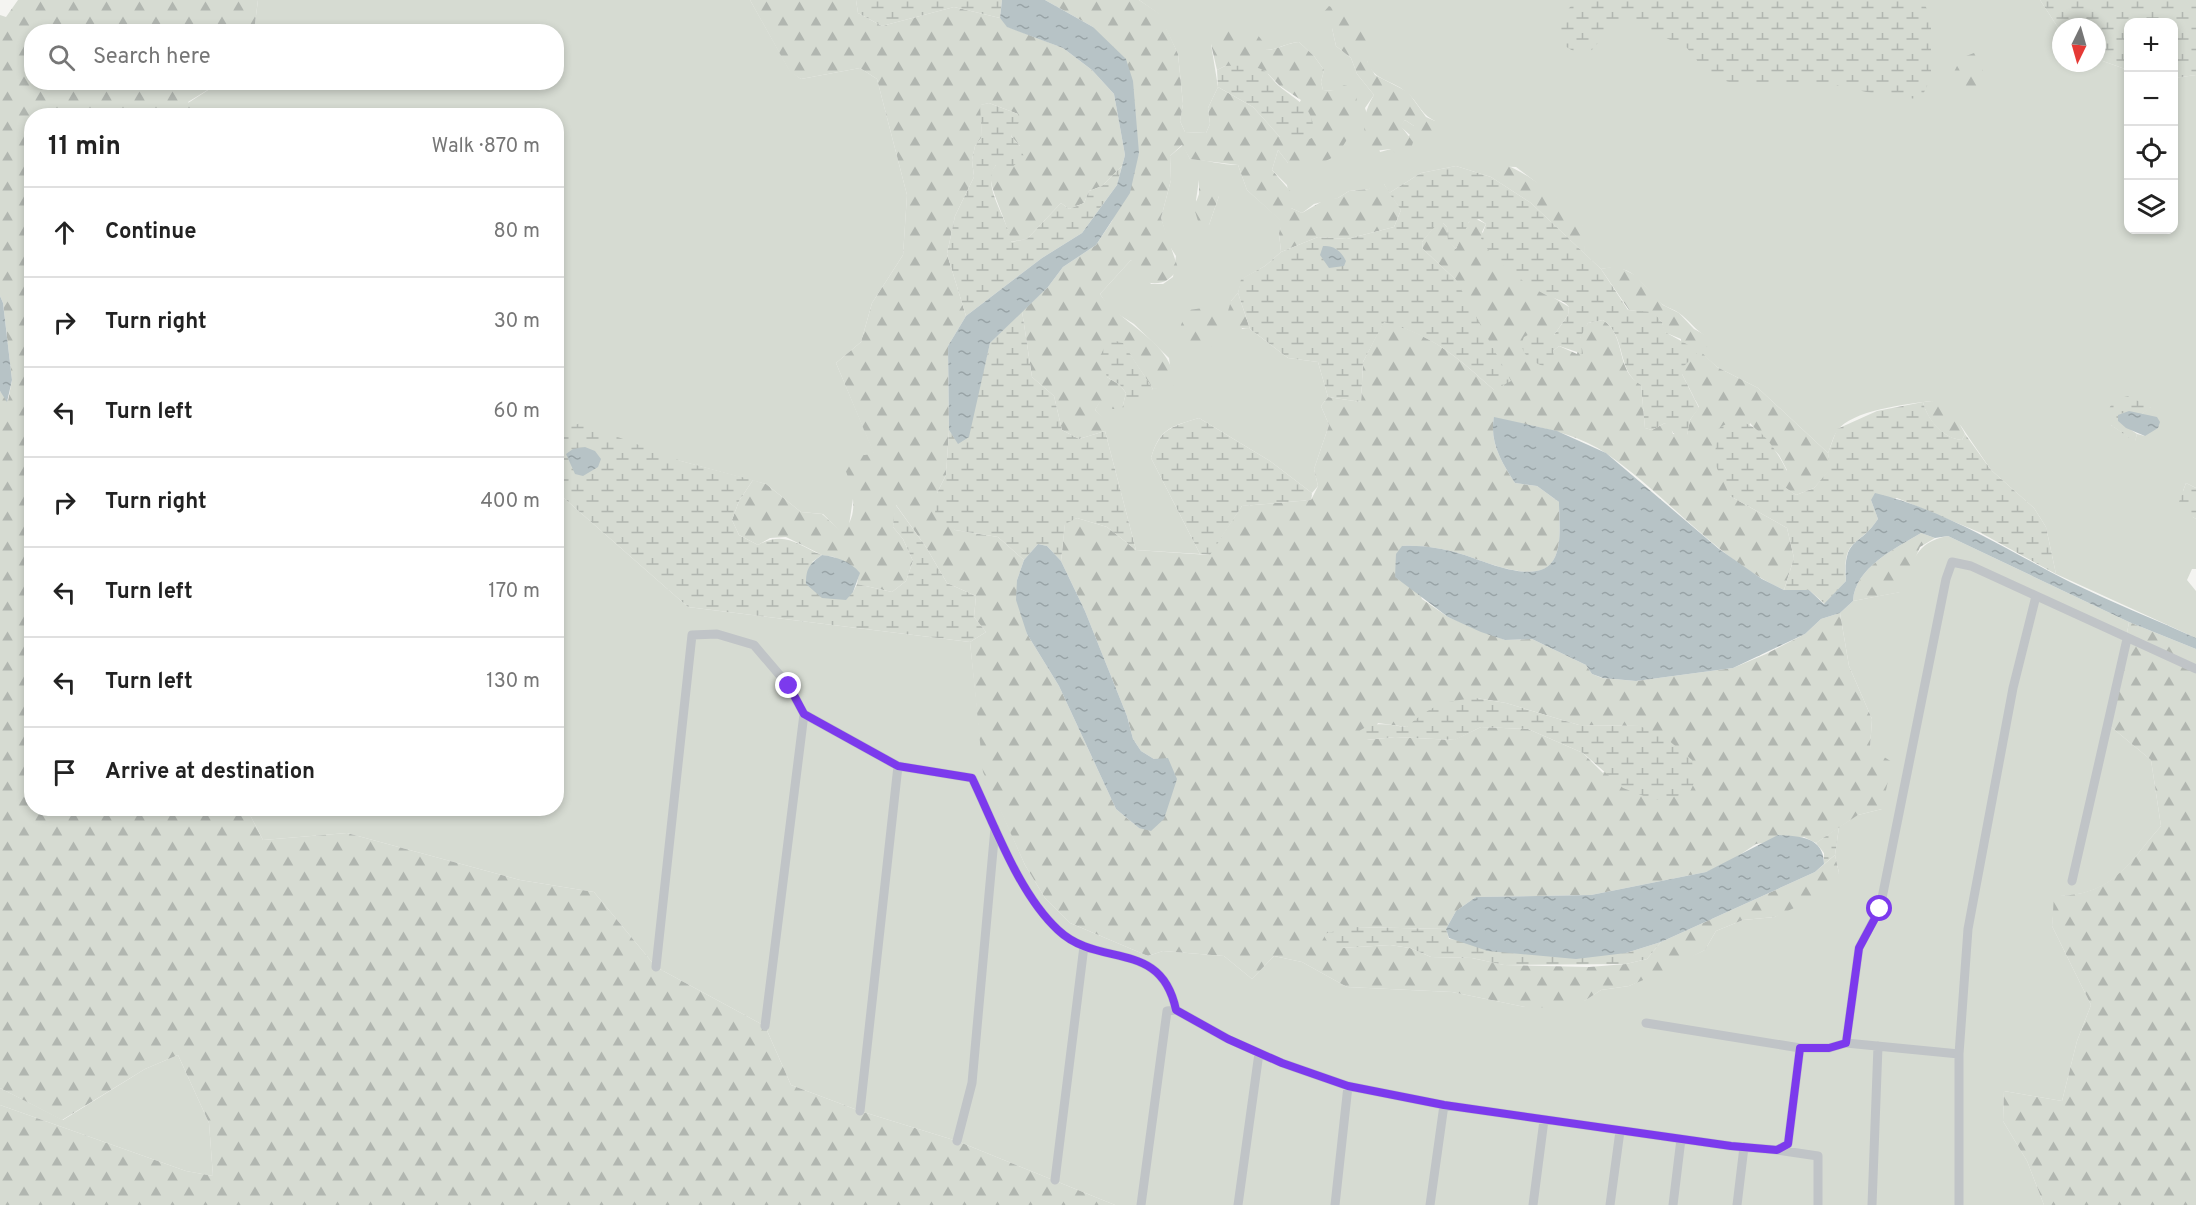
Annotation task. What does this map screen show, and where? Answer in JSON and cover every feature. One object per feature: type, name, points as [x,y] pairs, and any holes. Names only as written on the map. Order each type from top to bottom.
[{"type":"street","points":[[1846,1043],[1859,948],[1880,909],[1944,590],[1952,562],[1971,566],[2196,669]]},
{"type":"street","points":[[1959,1205],[1959,1054],[1968,929],[2013,688],[2036,596]]},
{"type":"street","points":[[656,967],[692,635],[717,634],[754,645],[789,686],[804,714],[898,766],[972,778],[1024,885],[1050,922],[1060,932],[1084,946],[1145,964],[1160,973],[1172,990],[1176,1010]]},
{"type":"street","points":[[2072,880],[2127,639]]},
{"type":"street","points":[[765,1026],[804,714]]},
{"type":"street","points":[[860,1111],[898,766]]},
{"type":"street","points":[[957,1141],[972,1083],[995,826]]},
{"type":"street","points":[[1054,1180],[1084,946]]},
{"type":"street","points":[[1141,1205],[1167,1011],[1176,1010],[1259,1053],[1348,1086],[1444,1105],[1544,1120],[1818,1156],[1818,1205]]},
{"type":"street","points":[[1646,1023],[1800,1048],[1829,1048],[1846,1043],[1959,1054]]},
{"type":"street","points":[[1872,1205],[1878,1046]]},
{"type":"street","points":[[1777,1150],[1788,1144],[1800,1048]]},
{"type":"street","points":[[1238,1205],[1259,1053]]},
{"type":"street","points":[[1335,1205],[1348,1086]]},
{"type":"street","points":[[1430,1205],[1444,1105]]},
{"type":"street","points":[[1533,1205],[1544,1120]]},
{"type":"street","points":[[1610,1205],[1620,1131]]},
{"type":"street","points":[[1673,1205],[1681,1139]]},
{"type":"street","points":[[1737,1205],[1744,1147]]},
{"type":"green space","points":[[18,0],[258,0],[255,24],[24,24],[24,90],[208,90],[188,102],[194,108],[24,108],[24,816],[251,816],[263,840],[347,833],[520,880],[594,892],[656,967],[765,1026],[791,1085],[860,1111],[957,1141],[1115,1205],[0,1205],[0,1105],[186,1171],[213,1176],[209,1123],[178,1055],[145,1069],[62,1120],[0,1088],[0,391],[8,401],[12,380],[3,303],[0,296],[0,15],[6,17]]},
{"type":"green space","points":[[258,0],[750,0],[790,71],[801,79],[860,68],[877,79],[907,195],[903,255],[872,303],[861,342],[836,363],[875,455],[854,492],[849,525],[842,533],[823,514],[801,512],[766,484],[564,430],[564,108],[193,108],[188,103],[208,90],[564,90],[564,24],[255,24]]},
{"type":"green space","points":[[750,0],[856,0],[858,13],[882,26],[954,7],[1000,18],[1008,27],[1063,48],[1092,70],[1114,94],[1125,155],[1122,166],[1102,186],[1089,191],[1084,203],[1069,209],[1061,203],[1027,239],[1010,242],[1006,224],[994,194],[991,177],[997,164],[1020,146],[1011,136],[1018,114],[989,103],[981,105],[982,137],[975,146],[972,160],[974,177],[955,216],[947,254],[966,316],[948,346],[949,430],[946,475],[937,493],[955,530],[998,537],[1024,560],[1017,580],[1027,634],[1059,686],[1116,809],[1139,828],[1168,759],[1154,759],[1141,751],[1133,739],[1127,716],[1085,611],[1061,561],[1065,523],[1077,518],[1107,527],[1136,550],[1209,555],[1242,506],[1311,500],[1318,486],[1314,469],[1329,425],[1321,406],[1328,397],[1361,402],[1363,362],[1384,321],[1417,333],[1444,348],[1494,390],[1456,280],[1423,249],[1422,242],[1437,223],[1443,223],[1447,227],[1449,242],[1456,249],[1465,228],[1474,218],[1486,224],[1482,232],[1523,279],[1569,307],[1568,315],[1554,335],[1545,335],[1553,351],[1559,346],[1577,354],[1581,333],[1588,323],[1603,320],[1610,327],[1619,344],[1627,371],[1641,384],[1645,428],[1652,430],[1665,423],[1670,425],[1673,434],[1687,435],[1690,420],[1699,407],[1682,374],[1681,339],[1664,332],[1662,322],[1653,313],[1629,310],[1601,269],[1617,266],[1635,275],[1663,305],[1679,313],[1694,329],[1707,336],[1711,344],[1700,351],[1717,367],[1758,388],[1828,453],[1831,469],[1814,488],[1796,495],[1778,483],[1787,470],[1779,455],[1750,423],[1730,496],[1787,528],[1794,558],[1784,590],[1759,577],[1736,561],[1651,488],[1594,446],[1552,430],[1494,418],[1495,444],[1501,460],[1515,483],[1537,486],[1559,502],[1559,537],[1555,557],[1548,566],[1538,571],[1525,572],[1439,549],[1402,546],[1422,599],[1448,617],[1505,640],[1532,639],[1586,665],[1592,674],[1602,678],[1636,681],[1733,668],[1805,634],[1821,619],[1840,613],[1849,666],[1872,719],[1870,748],[1892,762],[1882,809],[1858,815],[1816,843],[1804,837],[1756,844],[1726,864],[1706,872],[1591,895],[1476,897],[1456,911],[1446,929],[1354,927],[1341,948],[1390,945],[1410,948],[1431,957],[1472,958],[1504,965],[1589,967],[1626,964],[1647,959],[1661,942],[1815,872],[1835,855],[1839,873],[1831,886],[1809,901],[1775,917],[1743,920],[1716,931],[1705,950],[1667,970],[1629,986],[1601,990],[1586,1000],[1566,1008],[1525,1007],[1452,992],[1347,987],[1302,962],[1274,956],[1252,979],[1224,956],[1163,951],[1148,956],[1070,923],[1045,898],[1025,865],[983,772],[970,642],[986,632],[974,617],[976,596],[947,583],[926,547],[896,505],[893,527],[903,539],[913,561],[906,581],[892,592],[857,584],[859,573],[834,557],[822,555],[786,537],[770,538],[758,545],[739,535],[732,520],[739,501],[753,480],[766,484],[801,512],[822,514],[842,532],[848,526],[853,502],[845,469],[855,456],[874,454],[836,363],[861,342],[872,303],[903,255],[907,195],[877,79],[860,68],[801,79],[790,72]],"holes":[[[1476,698],[1506,703],[1579,725],[1639,726],[1603,773],[1583,753],[1528,729],[1481,727],[1454,740],[1395,737],[1367,740],[1378,723],[1407,727]]]},
{"type":"green space","points":[[856,0],[1002,0],[1000,18],[954,7],[882,26],[858,13]]},
{"type":"green space","points":[[1045,0],[1139,0],[1160,14],[1178,54],[1183,104],[1180,121],[1185,132],[1206,133],[1210,124],[1208,108],[1218,87],[1253,107],[1280,137],[1301,100],[1280,86],[1268,74],[1225,66],[1217,70],[1211,44],[1219,28],[1248,30],[1259,37],[1266,50],[1299,42],[1314,56],[1324,70],[1321,82],[1323,90],[1334,91],[1344,85],[1354,88],[1356,109],[1350,133],[1344,145],[1328,160],[1318,162],[1312,151],[1304,164],[1288,163],[1278,150],[1272,170],[1292,193],[1291,208],[1302,213],[1326,199],[1338,198],[1349,191],[1369,189],[1377,182],[1384,184],[1401,210],[1394,227],[1347,239],[1318,237],[1281,252],[1279,233],[1282,222],[1247,190],[1238,165],[1190,159],[1182,145],[1170,156],[1171,180],[1161,218],[1178,268],[1166,281],[1157,283],[1139,281],[1131,260],[1100,294],[1121,316],[1159,348],[1168,360],[1173,373],[1173,388],[1153,389],[1123,344],[1107,377],[1120,385],[1126,393],[1122,409],[1113,409],[1100,402],[1095,410],[1105,419],[1105,431],[1079,439],[1062,430],[1054,396],[1032,377],[1022,311],[1048,287],[1063,267],[1096,245],[1112,221],[1139,153],[1093,27]]},
{"type":"green space","points":[[1139,0],[2040,0],[2052,18],[2052,72],[2106,72],[2106,62],[2124,69],[2124,234],[2178,234],[2178,77],[2196,75],[2196,488],[2186,483],[2183,491],[2193,517],[2196,519],[2196,569],[2192,569],[2187,580],[2196,591],[2196,638],[2056,574],[2046,527],[2034,508],[1991,470],[1961,426],[1932,401],[1881,409],[1854,418],[1837,431],[1828,453],[1758,388],[1717,367],[1699,351],[1707,337],[1679,313],[1662,304],[1636,277],[1622,269],[1601,269],[1585,254],[1582,225],[1558,199],[1516,167],[1491,166],[1491,177],[1456,166],[1421,173],[1389,193],[1384,184],[1369,189],[1349,191],[1338,198],[1314,204],[1302,213],[1291,208],[1287,185],[1272,170],[1278,150],[1288,163],[1334,91],[1323,90],[1321,82],[1324,70],[1314,56],[1299,42],[1265,50],[1211,44],[1218,87],[1208,108],[1210,124],[1206,133],[1185,132],[1180,121],[1183,104],[1178,54],[1159,14]],"holes":[[[1356,23],[1360,27],[1370,68],[1374,73],[1406,92],[1426,115],[1435,121],[1414,126],[1405,120],[1400,126],[1410,135],[1391,149],[1380,152],[1365,108],[1374,95],[1357,74],[1351,58],[1336,46],[1332,28]],[[2151,407],[2140,415],[2144,416],[2145,436],[2137,434],[2135,441],[2111,425]]]},
{"type":"green space","points":[[1576,0],[1923,0],[1931,19],[1931,77],[1921,99],[1890,97],[1820,82],[1733,83],[1710,77],[1687,48],[1631,21],[1617,20],[1591,51],[1575,52],[1563,45],[1558,34],[1559,20]]},
{"type":"green space","points":[[2040,0],[2196,0],[2196,75],[2178,77],[2178,18],[2124,18],[2124,69],[2106,62],[2106,18],[2052,18]]},
{"type":"green space","points":[[1329,6],[1348,14],[1363,29],[1367,39],[1367,61],[1375,75],[1408,92],[1426,117],[1435,121],[1440,127],[1437,135],[1432,138],[1405,120],[1401,126],[1413,142],[1409,151],[1399,156],[1391,149],[1374,151],[1366,138],[1364,123],[1367,109],[1374,95],[1357,74],[1351,58],[1336,46],[1332,28],[1323,13]]},
{"type":"green space","points":[[1974,53],[1985,75],[1985,86],[1977,91],[1962,91],[1953,82],[1954,72],[1961,58]]},
{"type":"green space","points":[[1225,66],[1250,66],[1265,71],[1308,111],[1314,137],[1305,141],[1280,137],[1253,107],[1218,87],[1217,70]]},
{"type":"green space","points":[[989,103],[1018,114],[1020,121],[1011,136],[1020,146],[1024,157],[1011,168],[996,165],[991,182],[1011,242],[1027,239],[1061,203],[1069,209],[1084,203],[1089,191],[1102,186],[1122,166],[1117,185],[1082,233],[1042,258],[966,316],[947,254],[955,216],[974,177],[972,160],[975,146],[982,137],[980,105]]},
{"type":"green space","points":[[1183,145],[1190,159],[1238,165],[1247,190],[1283,222],[1279,233],[1281,252],[1265,266],[1242,279],[1238,293],[1231,301],[1242,329],[1250,329],[1288,358],[1318,362],[1328,397],[1321,406],[1329,425],[1314,469],[1318,486],[1312,493],[1270,461],[1199,418],[1173,427],[1162,435],[1151,458],[1200,554],[1136,550],[1105,431],[1105,420],[1095,410],[1100,401],[1109,406],[1123,407],[1153,389],[1173,388],[1169,358],[1134,324],[1110,309],[1100,294],[1131,260],[1151,284],[1163,284],[1173,277],[1176,256],[1169,245],[1161,218],[1171,180],[1170,156]],"holes":[[[1199,180],[1219,196],[1209,225],[1196,200]]]},
{"type":"green space","points":[[1494,161],[1530,178],[1569,208],[1583,226],[1585,254],[1531,203],[1491,177],[1491,166]]},
{"type":"green space","points":[[1456,166],[1491,177],[1531,203],[1601,269],[1628,310],[1653,312],[1662,322],[1665,332],[1699,351],[1683,367],[1682,374],[1699,408],[1690,420],[1687,436],[1677,437],[1665,423],[1652,430],[1645,428],[1641,385],[1628,371],[1616,335],[1603,320],[1588,323],[1580,338],[1583,354],[1559,346],[1553,351],[1555,363],[1549,368],[1528,357],[1522,343],[1524,337],[1541,328],[1545,335],[1554,335],[1568,315],[1569,307],[1564,302],[1527,284],[1499,262],[1481,238],[1486,224],[1479,219],[1469,222],[1456,249],[1448,242],[1447,227],[1443,223],[1437,224],[1422,242],[1423,249],[1456,280],[1511,381],[1494,390],[1444,348],[1417,334],[1384,322],[1363,362],[1361,402],[1328,397],[1318,362],[1288,358],[1250,329],[1238,293],[1241,279],[1265,266],[1281,252],[1318,237],[1347,239],[1394,227],[1401,210],[1389,193],[1421,173]]},
{"type":"green space","points":[[1211,177],[1219,184],[1219,196],[1209,225],[1198,221],[1194,208],[1199,194],[1199,180]]},
{"type":"green space","points":[[1238,293],[1250,329],[1236,324],[1228,311],[1231,301]]},
{"type":"green space","points":[[1203,308],[1218,320],[1219,334],[1213,346],[1196,350],[1185,347],[1180,337],[1180,328],[1184,319],[1189,310]]},
{"type":"green space","points":[[1022,311],[1032,377],[1054,396],[1062,430],[1079,439],[1105,431],[1136,550],[1107,527],[1077,518],[1065,524],[1061,561],[1047,546],[1038,544],[1024,560],[998,537],[955,530],[935,514],[937,493],[946,475],[949,430],[958,443],[980,384],[990,343]]},
{"type":"green space","points":[[1109,339],[1123,343],[1153,389],[1122,409],[1126,393],[1120,385],[1107,377],[1100,356]]},
{"type":"green space","points":[[2129,396],[2151,408],[2140,415],[2129,411],[2118,415],[2118,421],[2137,434],[2135,442],[2111,425],[2109,409],[2114,399]]},
{"type":"green space","points":[[1932,401],[1942,405],[1955,418],[1965,434],[1962,440],[1949,436],[1932,422],[1923,402]]},
{"type":"green space","points":[[1923,402],[1928,415],[1937,427],[1955,439],[1962,440],[1965,434],[1991,470],[2034,508],[2046,527],[2056,574],[1981,533],[1897,498],[1871,500],[1878,519],[1849,549],[1845,567],[1846,581],[1825,604],[1809,590],[1784,590],[1794,558],[1787,528],[1730,496],[1714,462],[1718,429],[1729,423],[1740,422],[1750,425],[1759,432],[1768,440],[1787,471],[1779,483],[1796,495],[1814,488],[1830,469],[1828,453],[1837,429],[1877,411]]},
{"type":"green space","points":[[1199,418],[1270,461],[1312,493],[1311,500],[1242,506],[1210,555],[1200,554],[1151,458],[1158,441],[1168,430]]},
{"type":"green space","points":[[581,423],[681,461],[753,480],[739,501],[732,520],[739,535],[758,545],[767,541],[784,539],[822,555],[812,562],[853,592],[857,584],[892,592],[906,581],[913,561],[903,539],[893,527],[895,504],[926,547],[947,583],[976,596],[974,617],[986,632],[970,642],[688,607],[564,498],[564,428]]},
{"type":"green space","points":[[2186,483],[2196,488],[2196,519],[2180,509],[2179,502]]},
{"type":"green space","points":[[564,498],[688,607],[970,642],[984,772],[1025,865],[1045,898],[1070,923],[1148,956],[1163,951],[1224,956],[1252,979],[1274,956],[1302,962],[1347,987],[1452,992],[1525,1007],[1586,1000],[1601,990],[1629,986],[1705,950],[1716,931],[1743,920],[1775,917],[1839,873],[1835,855],[1839,827],[1858,815],[1882,809],[1870,748],[1872,719],[1849,666],[1840,613],[1853,601],[1900,592],[1912,563],[1921,549],[1928,543],[1948,536],[2129,622],[2110,726],[2151,760],[2161,826],[2128,865],[2105,884],[2075,895],[2055,896],[2052,926],[2091,1005],[2077,1041],[2062,1101],[2004,1091],[2003,1121],[2027,1161],[2044,1205],[1115,1205],[957,1141],[860,1111],[791,1085],[765,1026],[656,967],[594,892],[520,880],[347,833],[263,840],[251,816],[564,816]]},
{"type":"green space","points":[[1921,533],[1935,538],[1920,547],[1901,592],[1853,601],[1855,589],[1861,578],[1878,560]]},
{"type":"green space","points":[[2129,622],[2196,649],[2196,1205],[2044,1205],[2027,1161],[2003,1121],[2004,1091],[2062,1101],[2077,1041],[2091,1005],[2052,926],[2054,896],[2074,895],[2104,884],[2127,865],[2161,826],[2151,760],[2110,726]]},
{"type":"green space","points":[[1476,698],[1506,703],[1579,725],[1639,726],[1661,734],[1692,760],[1694,783],[1689,794],[1654,800],[1623,788],[1583,753],[1528,729],[1481,727],[1455,740],[1395,737],[1366,740],[1358,732],[1375,725],[1407,727],[1438,705]]},
{"type":"green space","points":[[1839,827],[1835,855],[1824,864],[1824,853],[1816,843]]},
{"type":"green space","points":[[1354,927],[1446,929],[1449,939],[1626,953],[1661,942],[1647,959],[1626,964],[1504,965],[1472,958],[1431,957],[1410,948],[1390,945],[1341,948],[1328,943],[1323,934]]},
{"type":"green space","points":[[178,1055],[209,1123],[213,1176],[186,1171],[0,1105],[0,1088],[63,1120],[145,1069]]},
{"type":"water","points":[[1002,0],[1045,0],[1093,27],[1126,59],[1133,81],[1139,153],[1130,193],[1096,245],[1063,267],[1048,287],[990,343],[969,437],[958,444],[949,430],[948,346],[966,316],[1042,258],[1082,233],[1117,185],[1125,155],[1114,94],[1092,70],[1063,48],[1007,27],[1000,18]]},
{"type":"water","points":[[1323,246],[1334,248],[1339,252],[1346,261],[1344,266],[1329,268],[1320,255]]},
{"type":"water","points":[[0,296],[3,303],[12,380],[7,402],[0,391]]},
{"type":"water","points":[[2129,411],[2157,417],[2160,422],[2158,428],[2145,436],[2126,428],[2118,421],[2118,415]]},
{"type":"water","points":[[1494,417],[1557,431],[1606,453],[1719,549],[1762,579],[1784,590],[1809,590],[1824,604],[1846,581],[1847,556],[1850,549],[1878,519],[1871,500],[1875,493],[1901,500],[1951,520],[2101,597],[2196,638],[2196,649],[2129,622],[1948,536],[1935,538],[1921,533],[1878,560],[1861,578],[1855,589],[1853,601],[1840,613],[1821,619],[1805,634],[1733,668],[1636,681],[1603,678],[1592,674],[1586,665],[1532,639],[1505,640],[1448,617],[1395,577],[1396,554],[1402,546],[1439,549],[1525,572],[1538,571],[1548,566],[1555,557],[1559,537],[1559,502],[1537,486],[1515,483],[1501,460],[1495,444]]},
{"type":"water","points":[[585,447],[595,451],[601,459],[598,467],[583,476],[575,474],[566,454],[573,449]]},
{"type":"water","points":[[1038,544],[1047,546],[1061,561],[1085,611],[1127,716],[1133,739],[1141,751],[1154,759],[1168,758],[1177,779],[1164,819],[1151,831],[1139,828],[1116,809],[1059,686],[1027,634],[1016,600],[1017,580],[1024,560]]},
{"type":"water","points":[[822,555],[843,560],[860,573],[853,592],[846,600],[822,598],[806,584],[809,567]]},
{"type":"water","points":[[1778,835],[1802,837],[1815,843],[1823,855],[1824,864],[1815,872],[1661,942],[1626,953],[1576,959],[1488,951],[1449,938],[1446,929],[1456,911],[1476,897],[1591,895],[1706,872]]},
{"type":"route","points":[[789,686],[804,714],[898,766],[972,778],[1024,885],[1050,922],[1060,932],[1084,946],[1145,964],[1160,973],[1172,990],[1176,1010],[1228,1039],[1282,1063],[1348,1086],[1444,1105],[1534,1119],[1731,1146],[1777,1150],[1788,1144],[1800,1048],[1829,1048],[1846,1043],[1859,948],[1880,909]]}]
